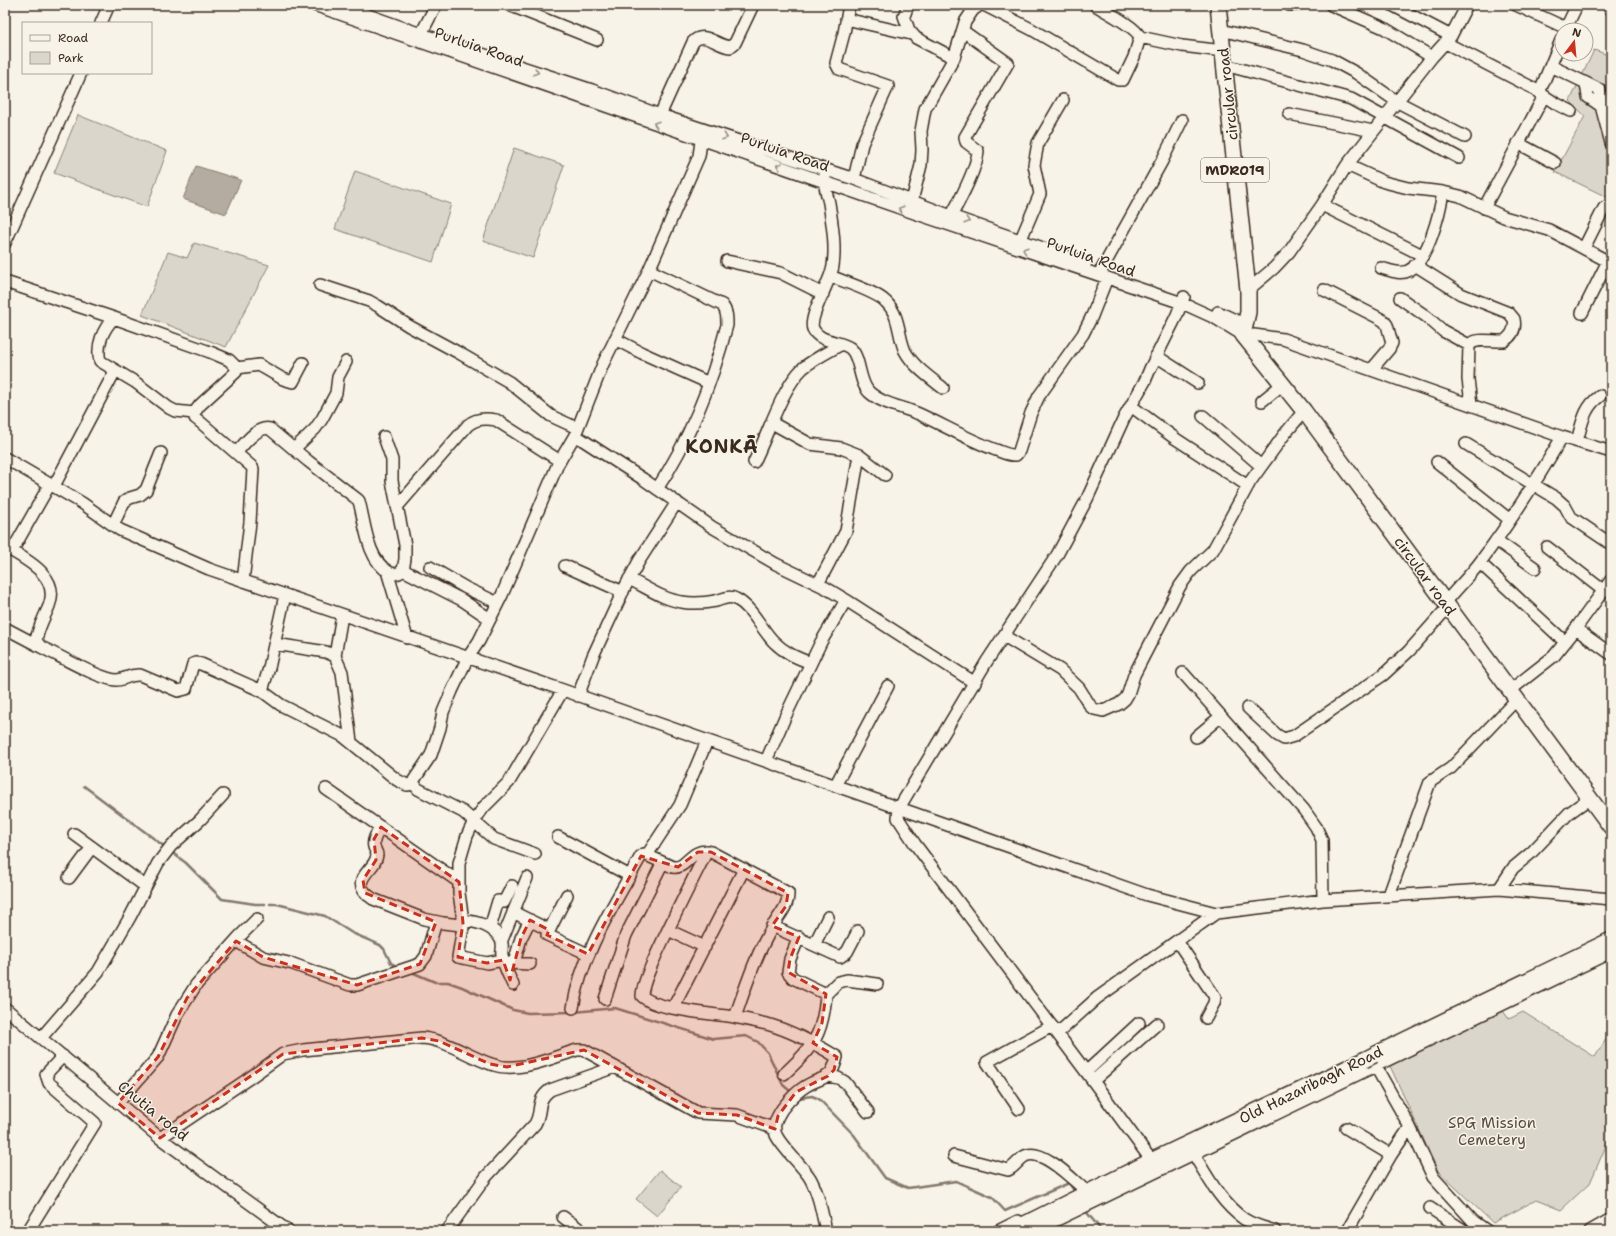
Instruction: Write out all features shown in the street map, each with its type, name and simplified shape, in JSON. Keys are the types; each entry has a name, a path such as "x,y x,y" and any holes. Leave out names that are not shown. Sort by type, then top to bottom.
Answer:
{"main road":[{"name":"circular road","path":"1218,5 1248,290 1248,332 1304,412 1517,692 1611,812"},
{"name":"circular road","path":"1248,332 1321,420 1448,602"},
{"name":"circular road","path":"1517,692 1611,827"},
{"name":"Old Hazaribagh Road","path":"1370,1059 1611,940"},
{"name":"Old Hazaribagh Road","path":"1023,1231 1079,1199 1151,1161 1611,946"},
{"name":"Old Hazaribagh Road","path":"1011,1231 1079,1199"}],"street":[{"path":"101,22 109,5"},
{"name":"Purluia Road","path":"314,5 592,90 660,115 702,134 824,182 949,220 1183,300 1248,332 1283,339 1562,437 1611,452"},
{"name":"Purluia Road","path":"340,5 419,38 702,134 854,179 912,201 949,220 1021,239 1104,273"},
{"path":"419,38 436,5"},
{"path":"509,5 597,40"},
{"path":"660,115 693,42 697,38 704,37 725,47 730,47 735,43 753,5"},
{"path":"849,5 836,63 839,69 888,86 862,144 854,179"},
{"path":"908,5 904,16 912,34 916,38 954,58"},
{"path":"912,201 921,165 921,131 925,109 954,58 965,22 973,10 980,5"},
{"path":"984,5 1030,29 1120,81 1123,80 1134,57 1140,37"},
{"path":"1095,5 1128,26 1139,34 1140,37 1182,46 1224,58 1351,100 1459,158"},
{"path":"1289,5 1296,5"},
{"path":"1331,5 1384,28 1432,56"},
{"path":"1392,5 1448,40 1571,111"},
{"path":"1248,290 1274,268 1289,252 1322,205 1347,164 1432,56 1448,40 1467,5"},
{"path":"1516,5 1530,8 1554,24"},
{"path":"1569,22 1577,5"},
{"path":"846,18 912,34"},
{"path":"1221,30 1303,50 1332,60 1356,73 1396,101 1465,137"},
{"path":"949,220 965,189 978,158 978,151 966,142 964,137 1008,63 962,32"},
{"path":"1484,208 1518,144 1541,95 1554,57"},
{"path":"1550,66 1586,83 1588,97 1601,106 1610,142"},
{"path":"5,243 81,74"},
{"path":"1021,239 1040,194 1034,165 1038,142 1063,100"},
{"path":"1289,114 1372,131"},
{"path":"827,170 824,182 834,243 834,256 830,276 813,320 814,330 820,337 851,349 855,355 864,385 868,391 876,397 918,414 980,444 1009,455 1016,455 1019,451 1031,413 1039,396 1083,334 1092,316 1104,273 1182,120"},
{"path":"414,784 417,775 431,755 452,691 468,658 490,619 515,567 560,461 576,432 603,364 649,270 699,156 702,134"},
{"path":"1518,144 1555,163"},
{"path":"1347,164 1384,182 1418,190 1443,192 1460,196 1504,217 1549,230 1609,262 1582,313"},
{"path":"1380,268 1407,272 1415,265 1430,241 1437,222 1443,192"},
{"path":"1322,205 1422,255"},
{"path":"1584,248 1604,208 1611,207"},
{"path":"727,261 781,273 823,294"},
{"path":"1415,265 1461,294 1513,316 1515,324 1509,338 1504,341 1497,342 1477,341 1472,342 1469,345"},
{"path":"649,270 717,301 725,308 727,325 709,383 683,446 656,489"},
{"path":"830,276 886,301 894,313 905,350 911,360 942,388"},
{"path":"5,282 114,318 220,357 234,363 237,368"},
{"path":"320,285 369,301 509,382 542,410 677,502 706,524 776,564 818,584 846,600 975,683"},
{"path":"1324,290 1379,318 1387,325 1392,343 1389,349 1372,369"},
{"path":"1400,298 1427,317 1443,331 1469,345"},
{"path":"1149,1158 1090,1076 911,838 898,818 899,808 1004,636 1057,555 1087,499 1183,300"},
{"path":"114,318 105,327 102,335 98,355 100,360 115,371 135,382 169,408 175,411 194,413"},
{"path":"615,339 642,354 709,383"},
{"path":"754,462 782,401 797,374 808,364 840,345"},
{"path":"1469,345 1468,379 1471,404"},
{"path":"1156,356 1198,383"},
{"path":"294,449 322,419 336,393 338,377 346,362"},
{"path":"237,368 259,366 283,380 293,382 303,363"},
{"path":"194,413 200,405 232,376 237,368"},
{"path":"41,646 36,641 52,597 50,584 38,569 8,549 52,485 115,371"},
{"path":"1262,401 1283,384"},
{"path":"1577,441 1590,403 1600,396"},
{"path":"1131,406 1176,439 1248,486"},
{"path":"1004,636 1060,670 1079,688 1091,707 1094,709 1103,711 1119,704 1128,694 1134,674 1180,586 1191,571 1213,550 1248,486 1284,435 1304,412"},
{"path":"194,413 199,421 253,469 250,522 243,580"},
{"path":"1203,416 1262,466"},
{"path":"397,507 468,425 479,420 487,418 496,420 560,461"},
{"path":"772,423 810,444 841,448 859,455 885,475"},
{"path":"236,453 255,434 266,428 270,430 329,479 357,498 373,556 376,561 387,571 395,574 403,570"},
{"path":"384,437 392,460 392,481 405,545 403,570"},
{"path":"1248,708 1277,736 1284,739 1294,736 1382,675 1405,655 1480,563 1534,485 1562,437"},
{"path":"1466,444 1561,503 1575,520 1611,544"},
{"path":"113,524 124,502 130,498 140,495 146,490 161,453"},
{"path":"818,584 846,531 859,455"},
{"path":"5,458 52,485 120,530 209,569 407,638 563,690 1147,895 1216,913 1323,900 1499,888 1611,899"},
{"path":"1437,462 1510,520"},
{"path":"578,696 593,656 629,579 677,502"},
{"path":"1496,540 1535,568"},
{"path":"1547,547 1604,591"},
{"path":"1480,563 1565,642"},
{"path":"565,566 623,592"},
{"path":"430,567 466,588 498,603"},
{"path":"403,570 462,600 490,619"},
{"path":"387,571 407,638"},
{"path":"629,579 663,596 681,602 716,601 728,597 735,598 754,615 774,643 786,653 811,663"},
{"path":"1389,895 1430,782 1451,768 1517,692 1554,656 1576,630 1611,580"},
{"path":"262,691 275,644 285,595"},
{"path":"766,762 821,642 846,600"},
{"path":"342,615 335,656 342,672 352,742"},
{"path":"5,628 103,678 121,680 133,674 140,675 172,689 184,691 186,689 191,668 196,663 262,691 281,705 352,742 397,780 407,785 414,784 423,792 463,812 486,832 501,842 535,854"},
{"path":"1576,630 1611,654"},
{"path":"275,644 326,652 335,656"},
{"path":"1183,674 1304,810 1316,827 1322,840 1323,900"},
{"path":"836,786 888,686"},
{"path":"530,964 507,962 487,963 458,957 463,927 459,863 474,820 484,807 509,782 563,690"},
{"path":"1196,737 1220,717"},
{"path":"647,855 680,805 707,741"},
{"path":"326,789 459,882"},
{"path":"41,1038 98,972 130,917 158,863 171,846 200,820 224,795"},
{"path":"1499,888 1513,868 1531,853 1569,813 1590,798"},
{"path":"381,827 374,839 374,846 377,855 376,860 365,873 363,880 362,887 365,893 374,899 424,919 436,922 476,923 495,931 502,940 513,985"},
{"path":"74,834 145,886"},
{"path":"558,837 630,876"},
{"path":"69,878 92,847"},
{"path":"707,851 650,970 642,996 645,999 673,1008 768,1025 813,1044 837,1057 834,1070 828,1076 807,1085 796,1092 778,1116 774,1125 776,1134 810,1178 818,1199 826,1231"},
{"path":"573,1008 576,990 588,954 641,856 647,855 673,867 678,866 698,852 707,851 788,893 786,906 772,926 755,963 735,1018"},
{"path":"605,999 626,935 658,871 664,863"},
{"path":"673,1008 744,869"},
{"path":"502,940 528,878"},
{"path":"490,928 498,901 504,902 512,886"},
{"path":"567,895 547,935 588,954"},
{"path":"513,912 549,930"},
{"path":"1019,1109 986,1062 1055,1030 1216,913"},
{"path":"814,945 828,917"},
{"path":"118,1103 158,1057 177,1015 187,998 205,975 258,919"},
{"path":"507,962 530,920"},
{"path":"236,941 263,957 293,964 350,985 357,985 403,971 424,961 436,922"},
{"path":"772,926 840,957 847,952 858,932"},
{"path":"668,930 705,947"},
{"path":"998,1231 1193,1153 1611,934"},
{"path":"799,937 790,959 788,972 793,978 826,994"},
{"path":"1177,941 1214,997 1214,1004 1206,1018"},
{"path":"1034,1231 1079,1199 1149,1158 1611,952"},
{"path":"784,1074 799,1061 813,1044 822,1023 826,994 838,982 847,980 877,984"},
{"name":"Chutia road","path":"5,1008 160,1138 288,1231"},
{"path":"1090,1076 1139,1024"},
{"path":"1090,1076 1158,1024"},
{"path":"160,1138 283,1054 422,1038 439,1041 499,1066 507,1067 521,1066 577,1050 590,1052 698,1113 737,1115 775,1129"},
{"path":"28,1231 95,1123 49,1083 46,1074 63,1056"},
{"path":"1370,1059 1410,1127 1433,1177 1473,1221 1487,1231"},
{"path":"447,1231 486,1177 535,1124 539,1115 540,1100 545,1094 550,1090 615,1067"},
{"path":"828,1076 838,1078 845,1082 868,1112"},
{"path":"1347,1231 1391,1155 1410,1127"},
{"path":"1346,1128 1391,1155"},
{"path":"1193,1153 1217,1191 1237,1213 1244,1219 1276,1231"},
{"path":"954,1156 1008,1170 1014,1167 1025,1156 1031,1155 1039,1157 1055,1164 1079,1199"},
{"path":"1430,1208 1466,1231 1473,1221"},
{"path":"563,1217 582,1231"},
{"path":"1590,1231 1611,1219"}],"highlighted area":[{"path":"381,827 459,882 463,923 458,957 487,963 503,960 510,980 521,938 530,920 549,930 547,935 588,954 641,856 678,867 698,852 711,852 788,893 786,906 772,926 799,937 790,959 788,972 826,994 822,1023 813,1043 837,1057 834,1070 828,1076 796,1092 778,1116 775,1129 737,1115 698,1113 584,1050 507,1067 490,1064 439,1041 422,1038 283,1054 160,1138 118,1103 158,1057 187,998 236,941 263,957 357,985 420,964 436,922 365,893 363,880 376,860 374,839"}],"green space":[{"path":"1594,50 1611,56 1611,199 1555,172 1585,116 1570,101 1588,62 1594,62"},
{"path":"78,115 167,151 147,207 54,173"},
{"path":"514,148 564,165 533,258 483,241"},
{"path":"355,171 451,204 433,262 335,229"},
{"path":"194,243 269,265 226,347 142,315 168,252 187,258"},
{"name":"SPG Mission Cemetery","path":"1503,1011 1509,1019 1523,1012 1595,1057 1608,1036 1611,1038 1611,1134 1590,1183 1561,1210 1536,1200 1493,1223 1438,1171 1390,1066"},
{"path":"660,1170 681,1187 657,1216 636,1199"}],"shaded area":[{"path":"196,166 241,180 226,214 183,199"}],"waterway":[{"path":"84,786 165,847"},
{"path":"170,851 186,863 222,899 265,904"},
{"path":"270,904 277,904 325,916 352,933 380,945 384,949 391,963 399,967"},
{"path":"409,971 435,982 448,982 513,1010 528,1013 574,1012 615,1008 714,1039 746,1036 758,1042 768,1053 783,1085 790,1091"},
{"path":"798,1098 812,1096 819,1099 854,1135 885,1178 908,1188 956,1181 992,1197 1005,1211 1069,1183 1075,1192"},
{"path":"1084,1209 1102,1231"}],"district":[{"name":"KONKĀ","path":"722,446"}]}
